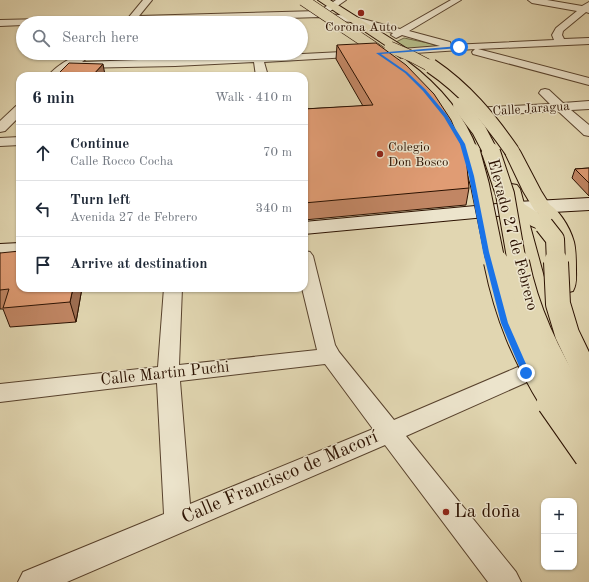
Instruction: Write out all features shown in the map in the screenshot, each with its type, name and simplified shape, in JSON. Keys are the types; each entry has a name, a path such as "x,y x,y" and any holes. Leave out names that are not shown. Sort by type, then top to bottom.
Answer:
{"main road":[{"path":"323,5 383,49 424,90 445,116 463,144 472,176 486,252 505,323 526,373 575,452 589,469"},
{"path":"323,5 383,49 451,84 474,112 496,147 508,176 536,288 553,331 584,384"},
{"name":"Elevado 27 de Febrero","path":"323,5 421,81 447,108 462,130 477,166 497,269 507,307 516,330 546,392 589,456"},
{"path":"383,49 414,56 457,84 467,93 497,128 512,151 555,239 558,304 566,334 584,384"},
{"name":"Elevado 27 de Febrero","path":"383,49 442,84 479,130 491,154 505,194 520,273 529,306 546,346 568,390 589,419"},
{"path":"308,228 517,208 543,216 589,204"},
{"path":"0,250 16,249"}],"street":[{"path":"134,16 148,0"},
{"path":"383,49 401,32 457,0"},
{"path":"532,0 587,8"},
{"path":"246,5 249,16"},
{"path":"269,16 323,5 401,32 589,82"},
{"path":"560,43 557,35 559,30 587,8"},
{"path":"41,16 45,12"},
{"path":"0,23 16,23"},
{"path":"308,53 589,41"},
{"path":"59,72 77,60"},
{"path":"68,65 175,63 210,60"},
{"path":"258,60 261,72"},
{"path":"175,63 176,72"},
{"path":"545,93 589,132"},
{"name":"Calle Jaragua","path":"474,112 589,105"},
{"path":"0,128 16,113"},
{"path":"0,142 16,141"},
{"path":"308,272 330,356 506,582"},
{"path":"173,292 168,374 178,520"},
{"name":"Calle Martin Puchi","path":"0,393 330,356"},
{"name":"Calle Francisco de Macorí","path":"33,582 178,520 389,433 526,373"}],"green space":[{"path":"404,38 442,46 407,49 394,43"}],"building":[{"name":"Colegio Don Bosco","path":"376,43 406,65 434,94 451,120 466,156 469,188 308,203 308,109 373,105 337,45"},
{"path":"69,63 103,64 96,72 60,72"},
{"path":"589,168 589,183 575,169"},
{"path":"16,251 16,292 72,292 70,302 3,308 9,289 0,290 0,253"}],"place":[{"name":"Corona Auto","path":"361,13"},
{"name":"Colegio Don Bosco","path":"380,154"},
{"name":"La doña","path":"446,512"}],"route":[{"path":"459,47 377,53 406,73 424,90 445,116 463,144 472,176 486,252 505,323 526,373"}]}
